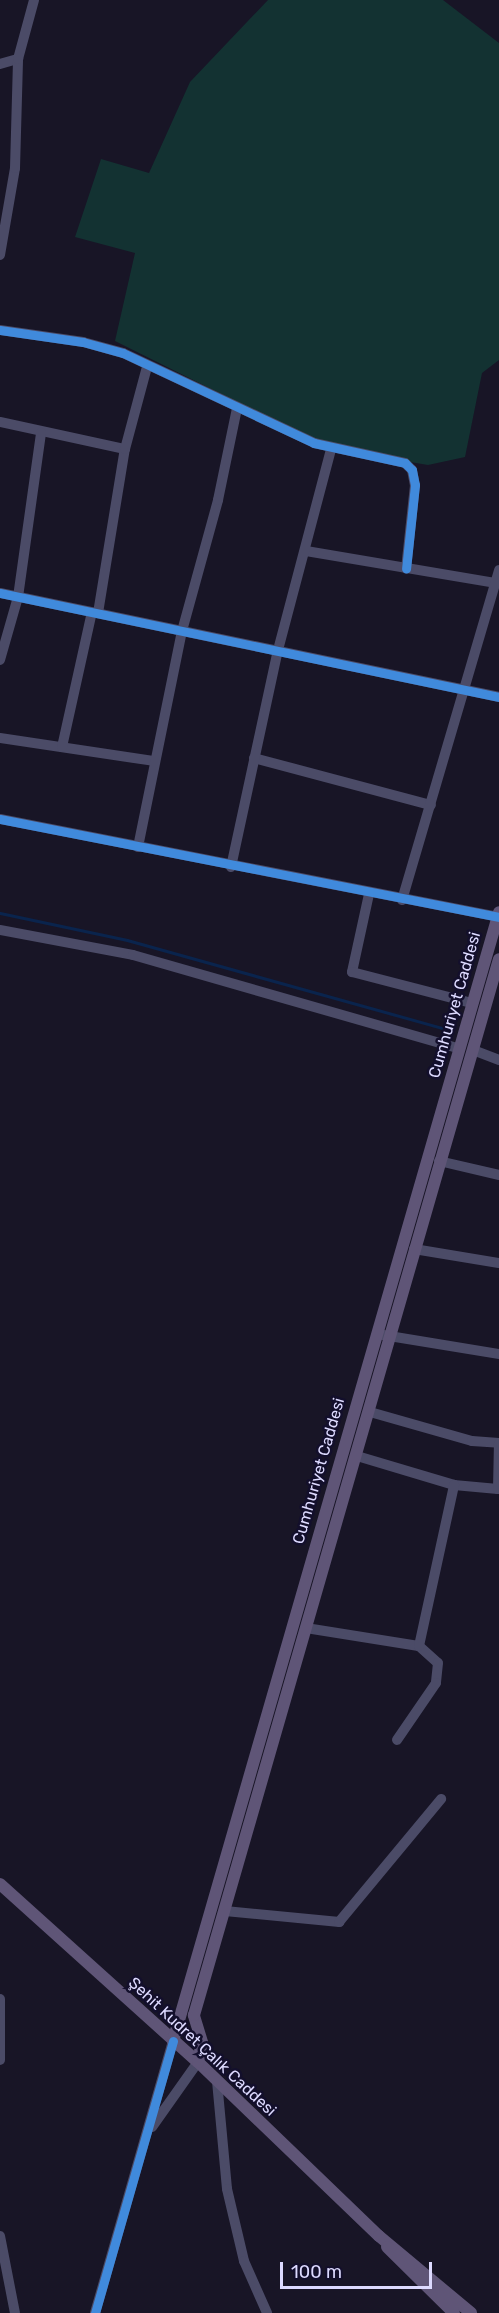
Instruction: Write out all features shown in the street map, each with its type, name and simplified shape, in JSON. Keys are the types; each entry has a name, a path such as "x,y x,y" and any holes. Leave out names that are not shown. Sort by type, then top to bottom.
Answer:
{"main road":[{"name":"Cumhuriyet Caddesi","path":"173,2041 499,915"},
{"name":"Cumhuriyet Caddesi","path":"198,2062 202,2042 194,2015 499,959"},
{"name":"Şehit Kudret Çalık Caddesi","path":"0,1884 198,2062 379,2236 471,2313"},
{"name":"Şehit Kudret Çalık Caddesi","path":"379,2236 396,2259 454,2313"}],"street":[{"path":"0,255 15,168 18,59 34,0"},
{"path":"0,64 18,59"},
{"path":"0,330 103,346 331,450 405,463 411,470 415,485 406,569"},
{"path":"62,747 118,508 125,449 147,367"},
{"path":"138,847 153,761 182,631 208,537 237,408"},
{"path":"0,422 41,433 125,449"},
{"path":"0,660 18,597 41,433"},
{"path":"231,867 278,650 331,450"},
{"path":"306,551 496,583"},
{"path":"402,900 466,689 499,570"},
{"path":"0,593 499,697"},
{"path":"0,738 153,761"},
{"path":"254,758 431,805"},
{"path":"0,819 369,894 499,915"},
{"path":"369,894 352,972 472,1003"},
{"path":"0,930 134,955 460,1049"},
{"path":"473,1050 499,1060"},
{"path":"439,1161 499,1175"},
{"path":"414,1249 499,1263"},
{"path":"377,1334 499,1354"},
{"path":"357,1456 454,1485 498,1489 499,1443 472,1441 370,1412"},
{"path":"419,1646 454,1485"},
{"path":"306,1628 419,1646 438,1663 436,1683 397,1740"},
{"path":"225,1911 339,1922 441,1799"},
{"path":"0,1999 0,2060"},
{"path":"95,2313 173,2041"},
{"path":"147,2135 198,2062"},
{"path":"217,2081 227,2190 244,2261 267,2313"},
{"path":"0,2236 15,2313"}],"green space":[{"path":"268,0 443,0 499,43 499,360 482,373 465,457 428,465 332,449 115,341 135,253 75,237 101,159 149,173 190,82"}],"waterway":[{"path":"0,913 127,940 450,1030"}],"cycle path":[{"path":"0,330 83,342 123,353 314,443 405,463 412,470 415,485 406,569"},
{"path":"0,593 499,697"},
{"path":"0,819 499,917"},
{"path":"95,2313 173,2041"}]}
